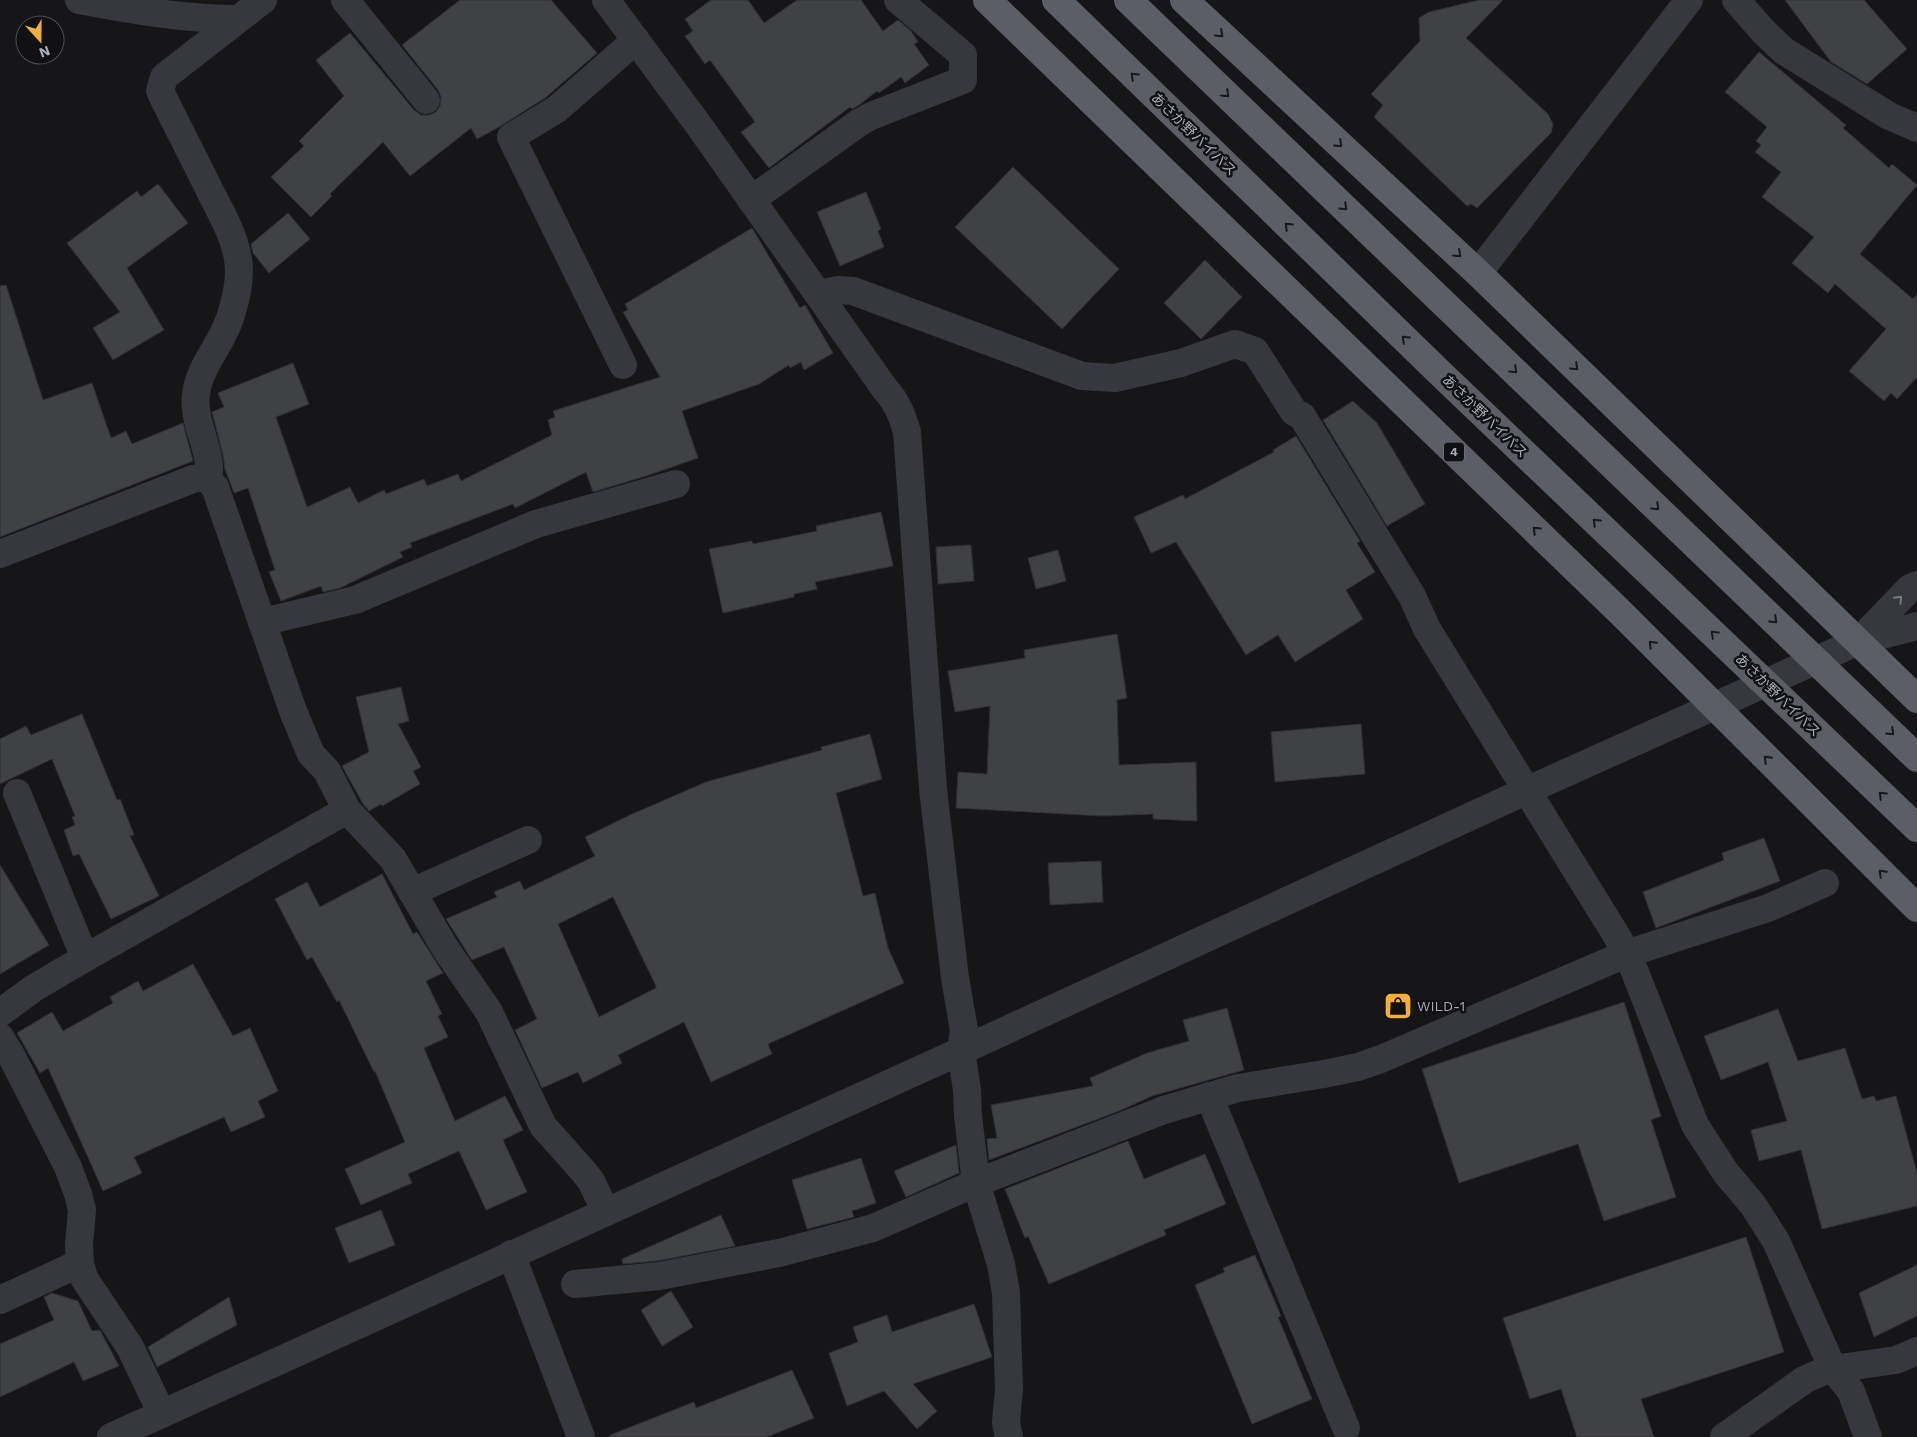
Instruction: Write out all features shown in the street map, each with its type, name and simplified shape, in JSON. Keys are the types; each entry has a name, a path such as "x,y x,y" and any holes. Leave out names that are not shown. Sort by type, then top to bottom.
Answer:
{"highway":[{"name":"4","path":"987,0 1620,612 1917,908"},
{"name":"あさか野バイパス","path":"1056,0 1440,373 1917,828"},
{"path":"1128,0 1917,758"},
{"path":"1184,0 1478,273 1917,699"}],"street":[{"path":"79,0 117,8 186,17 238,19"},
{"path":"208,479 209,466 196,419 196,394 202,371 231,315 235,297 238,261 229,230 160,91 164,77 263,0"},
{"path":"345,0 426,100"},
{"path":"606,0 752,200 884,388 895,400 902,414 907,432 933,788 955,978 964,1030 961,1051 967,1090 968,1116 976,1183 1000,1264 1006,1293 1009,1389 1006,1422 1009,1437"},
{"path":"752,200 860,122 963,80 963,55 898,0"},
{"path":"1478,273 1690,0"},
{"path":"1736,0 1784,51 1889,116 1917,128"},
{"path":"623,365 511,137 557,109 636,40"},
{"path":"818,294 838,290 852,291 1082,376 1115,378 1181,363 1235,344 1255,351 1294,412 1302,416 1412,596 1427,629 1528,790 1626,954 1633,967 1695,1125 1726,1172 1754,1206 1776,1241 1833,1368 1851,1391 1868,1437"},
{"path":"0,554 193,478 201,477 208,479 215,486 306,743 315,759 327,771 347,810 393,859 445,948 489,1012 543,1126 591,1181 606,1212"},
{"path":"262,622 355,600 536,524 676,484"},
{"path":"1858,642 1910,588 1917,584"},
{"path":"111,1437 961,1051 1528,790 1858,642 1917,626"},
{"path":"16,793 85,958"},
{"path":"0,1012 34,988 85,958 195,894 347,810"},
{"path":"412,892 528,840"},
{"path":"575,1284 659,1276 779,1252 873,1228 976,1183 1164,1110 1238,1088 1358,1067 1381,1059 1626,954 1768,908 1825,883"},
{"path":"0,1037 63,1158 78,1194 82,1210 79,1245 80,1263 84,1278 130,1347 162,1414"},
{"path":"1209,1096 1346,1428"},
{"path":"511,1254 581,1437"},
{"path":"0,1300 80,1263"},
{"path":"1724,1437 1804,1380 1833,1368 1896,1360 1917,1351"}],"building":[{"path":"460,0 551,0 597,53 545,98 477,139 471,128 410,176 383,142 330,194 332,196 311,217 271,177 304,146 299,141 344,96 316,60 350,33 414,110 421,115 429,115 436,112 440,106 441,97 438,90 402,45"},
{"path":"711,0 748,0 764,23 797,0 861,0 883,31 898,20 911,31 918,42 914,44 929,65 905,83 901,77 879,93 877,91 859,105 852,109 850,107 769,168 741,132 755,122 710,60 705,64 685,36 693,31 685,19"},
{"path":"1479,0 1503,0 1466,38 1548,114 1553,124 1551,133 1477,208 1471,204 1467,206 1374,117 1383,105 1371,94 1420,41 1419,18 1429,12"},
{"path":"1785,0 1864,0 1907,49 1867,84 1831,62"},
{"path":"1759,52 1846,125 1843,128 1889,168 1892,164 1917,185 1860,254 1913,299 1917,294 1917,377 1897,399 1891,393 1884,401 1849,371 1886,329 1835,284 1828,293 1792,263 1814,237 1762,197 1781,172 1755,152 1761,145 1756,141 1767,127 1725,92"},
{"path":"1013,167 1119,269 1062,329 955,227"},
{"path":"158,184 188,223 127,268 164,330 113,360 93,328 120,312 67,243 137,191 141,197"},
{"path":"866,192 881,229 878,231 884,247 840,266 817,212"},
{"path":"288,213 310,239 269,273 253,253 251,244"},
{"path":"752,228 800,308 805,305 833,353 804,370 801,362 790,368 789,365 759,384 682,411 698,458 593,492 586,472 515,508 513,504 410,543 412,547 400,552 403,557 340,588 323,592 321,586 281,601 269,572 275,570 248,488 234,493 225,469 212,412 224,407 218,393 293,363 309,404 276,417 307,507 350,487 358,503 384,490 386,494 424,479 427,486 458,474 461,481 552,435 548,420 555,417 553,411 660,377 623,312 628,310 625,304"},
{"path":"1205,260 1242,297 1201,339 1164,303"},
{"path":"6,285 43,400 92,383 111,438 126,431 132,444 183,423 193,461 0,537 0,286"},
{"path":"1353,401 1377,423 1425,504 1387,526 1323,420"},
{"path":"1296,436 1360,541 1357,543 1375,572 1346,590 1363,619 1295,662 1278,635 1246,655 1176,542 1151,553 1134,517 1183,495 1185,499 1274,452 1273,450"},
{"path":"881,512 893,566 815,582 817,589 794,594 794,597 723,613 709,549 752,541 753,544 817,531 816,526"},
{"path":"971,545 974,581 938,584 936,547"},
{"path":"1058,550 1066,581 1036,589 1028,558"},
{"path":"1117,634 1127,698 1117,700 1119,765 1196,762 1197,821 1153,819 1153,814 1102,816 956,808 958,772 987,774 990,706 955,712 948,671 1025,658 1024,650"},
{"path":"401,687 409,721 398,724 421,767 413,771 420,784 382,806 381,804 369,811 363,804 342,766 369,752 356,697"},
{"path":"82,714 117,800 120,799 134,835 130,836 159,896 111,919 79,854 73,856 64,830 75,825 72,817 75,816 52,759 0,784 0,739 26,726 31,735"},
{"path":"1361,724 1365,774 1275,782 1271,732"},
{"path":"870,734 882,779 836,793 863,896 875,893 888,948 904,983 768,1044 772,1054 711,1082 684,1022 618,1055 622,1063 583,1083 578,1072 542,1088 515,1030 537,1019 504,947 472,960 446,919 497,897 494,892 520,881 524,890 595,856 585,837 630,815 706,782 822,750 821,747","holes":["613,897 656,988 599,1017 558,924"]},
{"path":"1764,838 1780,881 1656,928 1643,892 1724,860 1722,853"},
{"path":"1101,861 1103,902 1050,905 1048,863"},
{"path":"0,865 49,945 0,974"},
{"path":"382,874 413,934 417,932 443,973 426,981 442,1014 438,1016 448,1037 424,1048 455,1121 505,1096 523,1130 503,1140 527,1192 486,1210 459,1151 408,1174 412,1183 361,1205 345,1169 405,1142 375,1071 339,1000 337,1002 312,957 307,960 275,899 307,882 320,907"},
{"path":"193,964 233,1036 250,1028 278,1091 258,1101 265,1117 231,1132 224,1117 134,1157 142,1173 103,1191 48,1068 40,1073 17,1033 52,1012 63,1031 113,1003 110,997 138,981 143,991"},
{"path":"1624,1002 1661,1116 1651,1120 1676,1197 1604,1221 1578,1144 1459,1183 1422,1069"},
{"path":"1227,1008 1244,1070 1152,1096 1119,1111 989,1160 987,1139 997,1138 991,1105 1093,1086 1090,1078 1147,1053 1189,1041 1183,1020"},
{"path":"1778,1009 1798,1061 1845,1048 1862,1099 1874,1096 1876,1101 1896,1096 1917,1173 1917,1206 1822,1229 1801,1150 1759,1161 1751,1130 1787,1121 1768,1062 1721,1080 1704,1036"},
{"path":"1128,1141 1144,1179 1205,1154 1226,1204 1164,1230 1166,1235 1049,1284 1028,1236 1025,1238 1005,1189"},
{"path":"956,1145 959,1173 906,1197 894,1171"},
{"path":"861,1158 876,1203 852,1211 854,1217 807,1229 792,1180"},
{"path":"381,1210 395,1245 349,1263 335,1228"},
{"path":"721,1215 735,1246 657,1261 623,1264 622,1259"},
{"path":"1746,1237 1784,1352 1641,1399 1654,1437 1577,1437 1561,1389 1530,1399 1503,1318"},
{"path":"1255,1255 1281,1316 1278,1317 1312,1399 1252,1424 1195,1285 1225,1272 1223,1268"},
{"path":"1917,1265 1917,1316 1874,1337 1859,1293"},
{"path":"671,1291 693,1327 662,1346 641,1310"},
{"path":"52,1293 78,1301 92,1331 100,1330 119,1366 83,1381 74,1362 0,1397 0,1344 54,1320 44,1297"},
{"path":"229,1297 237,1325 157,1367 148,1347"},
{"path":"974,1304 992,1357 913,1384 937,1411 917,1429 884,1391 847,1406 829,1353 858,1342 853,1327 887,1315 892,1332"},
{"path":"792,1370 814,1418 767,1437 610,1437 610,1435 694,1402 696,1408"}],"place":[{"name":"WILD-1","path":"1398,1006"}]}
